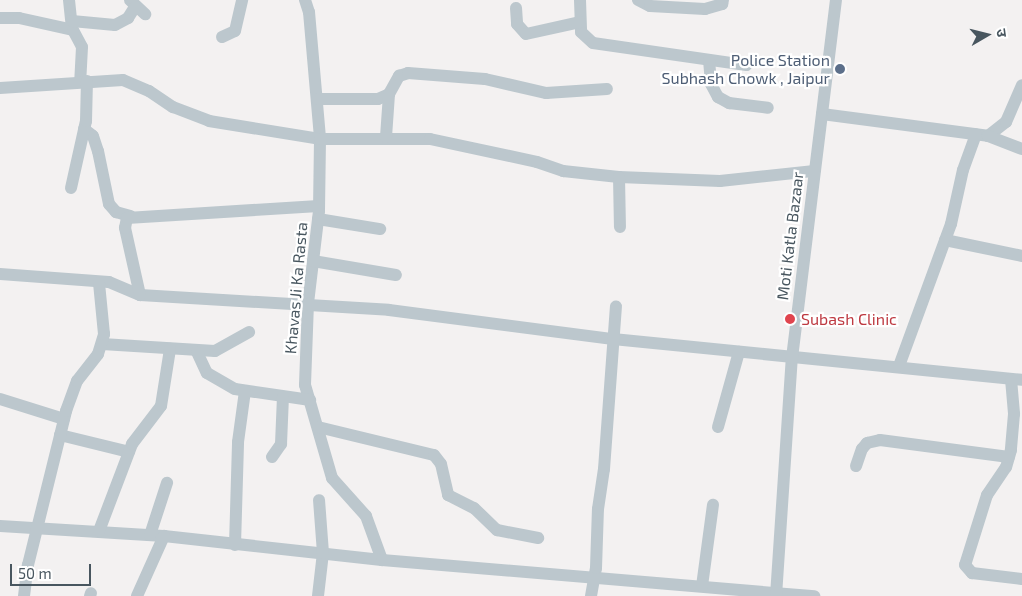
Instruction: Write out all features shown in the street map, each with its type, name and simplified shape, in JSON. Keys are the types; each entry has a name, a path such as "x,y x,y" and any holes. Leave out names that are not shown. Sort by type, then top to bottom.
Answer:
{"street":[{"path":"69,0 72,25 82,47 84,81 84,128 71,188"},
{"path":"222,37 236,31 242,0"},
{"name":"Khavas Ji Ka Rasta","path":"305,0 309,12 320,139 319,206 308,303 304,385 332,478 366,516 382,560"},
{"path":"580,0 581,32 593,43 746,65"},
{"path":"638,0 650,6 705,9 722,4 723,0"},
{"name":"Moti Katla Bazaar","path":"777,594 792,358 836,0"},
{"path":"0,18 19,18 72,25 114,25 128,18 137,7"},
{"path":"516,8 517,24 526,34 580,22"},
{"path":"709,60 711,84 718,97 729,103 768,108"},
{"path":"386,137 389,94 399,76 408,73 485,79 546,93 606,88"},
{"path":"0,88 84,81 123,80 209,121 320,139 386,137 430,139 537,162 563,171 619,177 720,181 814,171"},
{"path":"899,366 982,135 1006,122 1022,85"},
{"path":"316,99 369,100 389,94"},
{"path":"822,114 982,135 1022,149"},
{"path":"84,128 94,136 109,204 116,212 130,216 319,206"},
{"path":"619,177 620,227"},
{"path":"130,216 125,228 140,295"},
{"path":"318,219 380,229"},
{"path":"945,240 1022,256"},
{"path":"313,261 396,275"},
{"path":"0,274 99,283 109,282 140,295 308,303 399,311 613,339 792,358 899,366 1016,380 1017,431 1006,467 986,495 965,566 972,573 1022,579"},
{"path":"24,596 28,565 64,419 77,381 98,354 102,344 104,318 99,283"},
{"path":"591,596 595,577 616,306"},
{"path":"102,344 197,352 215,350 249,332"},
{"path":"99,532 129,452 161,406 170,349"},
{"path":"197,352 207,373 216,380 245,391 310,400"},
{"path":"718,427 739,352"},
{"path":"235,545 238,442 245,391"},
{"path":"272,457 281,444 283,397"},
{"path":"0,399 64,419"},
{"path":"318,427 434,455 441,464 448,495 474,508 497,530 538,538"},
{"path":"60,435 129,452"},
{"path":"856,466 862,449 867,443 880,440 1009,457"},
{"path":"150,535 167,483"},
{"path":"318,596 323,553 319,500"},
{"path":"702,586 713,505"},
{"path":"0,526 164,536 382,560 815,596"},
{"path":"137,596 164,536"}],"place":[{"name":"Police Station Subhash Chowk , Jaipur","path":"840,69"},
{"name":"Subash Clinic","path":"790,319"}]}
